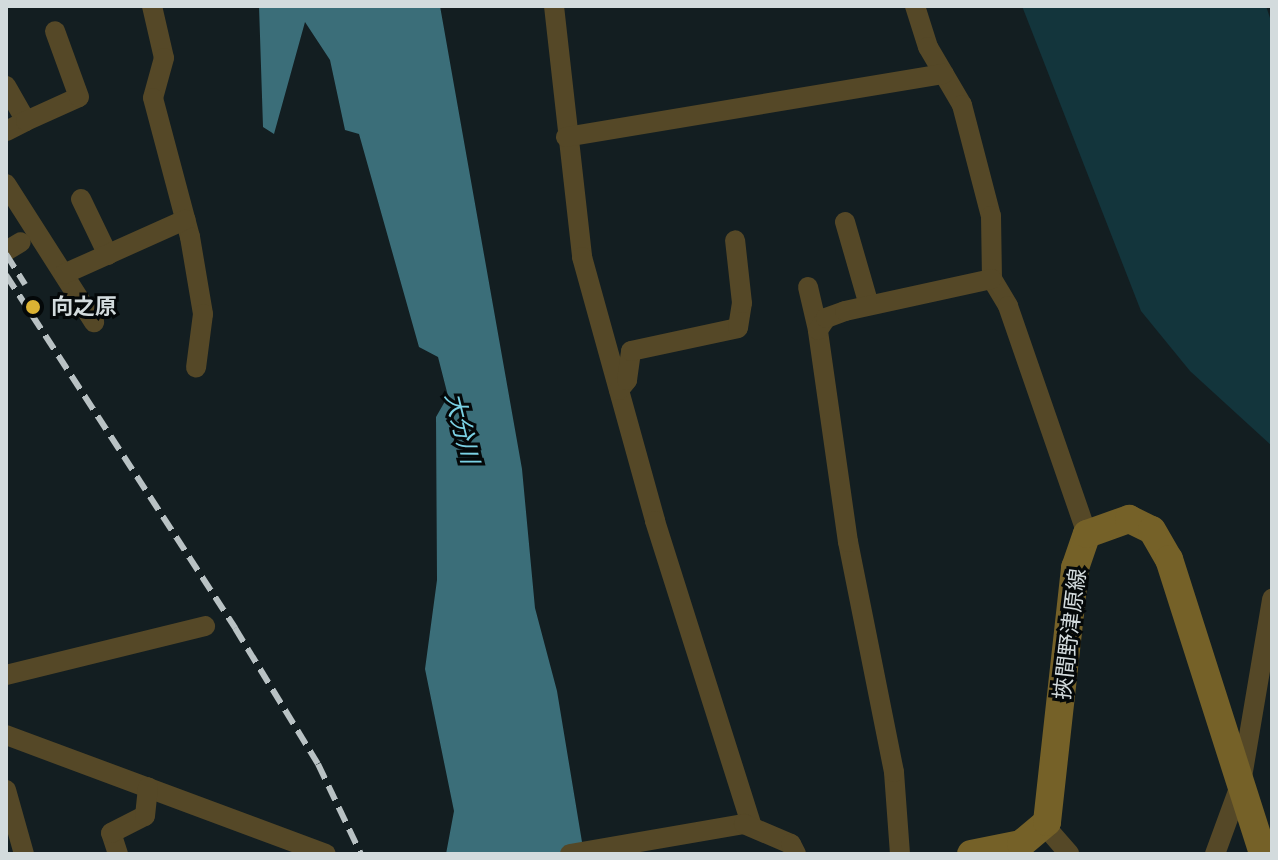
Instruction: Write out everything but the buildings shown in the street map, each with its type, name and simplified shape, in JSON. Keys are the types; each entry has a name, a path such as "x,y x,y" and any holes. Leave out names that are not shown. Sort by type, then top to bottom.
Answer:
{"main road":[{"path":"1087,534 1129,519 1152,530 1163,543 1263,854"},
{"name":"挾間野津原線","path":"1045,826 1054,797 1075,568 1087,534"},
{"path":"971,854 1021,844 1045,826"}],"street":[{"path":"152,6 164,58 153,98 185,220 203,314 196,368"},
{"path":"554,6 566,137 582,257 619,390 752,827"},
{"path":"915,6 928,47 962,105 991,216 992,279 1008,306 1087,534"},
{"path":"6,131 79,97 55,31"},
{"path":"566,137 944,74"},
{"path":"6,86 26,121"},
{"path":"6,184 94,322"},
{"path":"81,199 108,255"},
{"path":"64,274 185,220"},
{"path":"845,222 869,305"},
{"path":"619,390 627,380 631,351 738,328 742,303 735,240"},
{"path":"818,330 826,318 869,305 992,279"},
{"path":"808,287 818,330 848,542 894,772 900,854"},
{"path":"1215,854 1241,783 1272,599"},
{"path":"6,675 205,626"},
{"path":"6,735 326,854"},
{"path":"118,854 111,833 145,816 148,787"},
{"path":"6,790 24,854"},
{"path":"570,854 723,826 752,827 791,844 796,854"},
{"path":"1045,826 1069,854"}],"shaded area":[{"path":"1022,6 1266,6 1272,24 1272,446 1190,371 1141,311"}],"water":[{"name":"大分川","path":"259,6 440,6 522,469 535,608 557,691 584,854 446,854 454,811 425,669 437,580 436,417 448,396 438,357 419,347 359,134 345,130 330,60 305,22 274,134 263,127"}],"railway":[{"path":"6,254 25,284"},
{"path":"6,275 235,628 318,764 361,854"}],"place":[{"name":"向之原","path":"33,307"}]}
